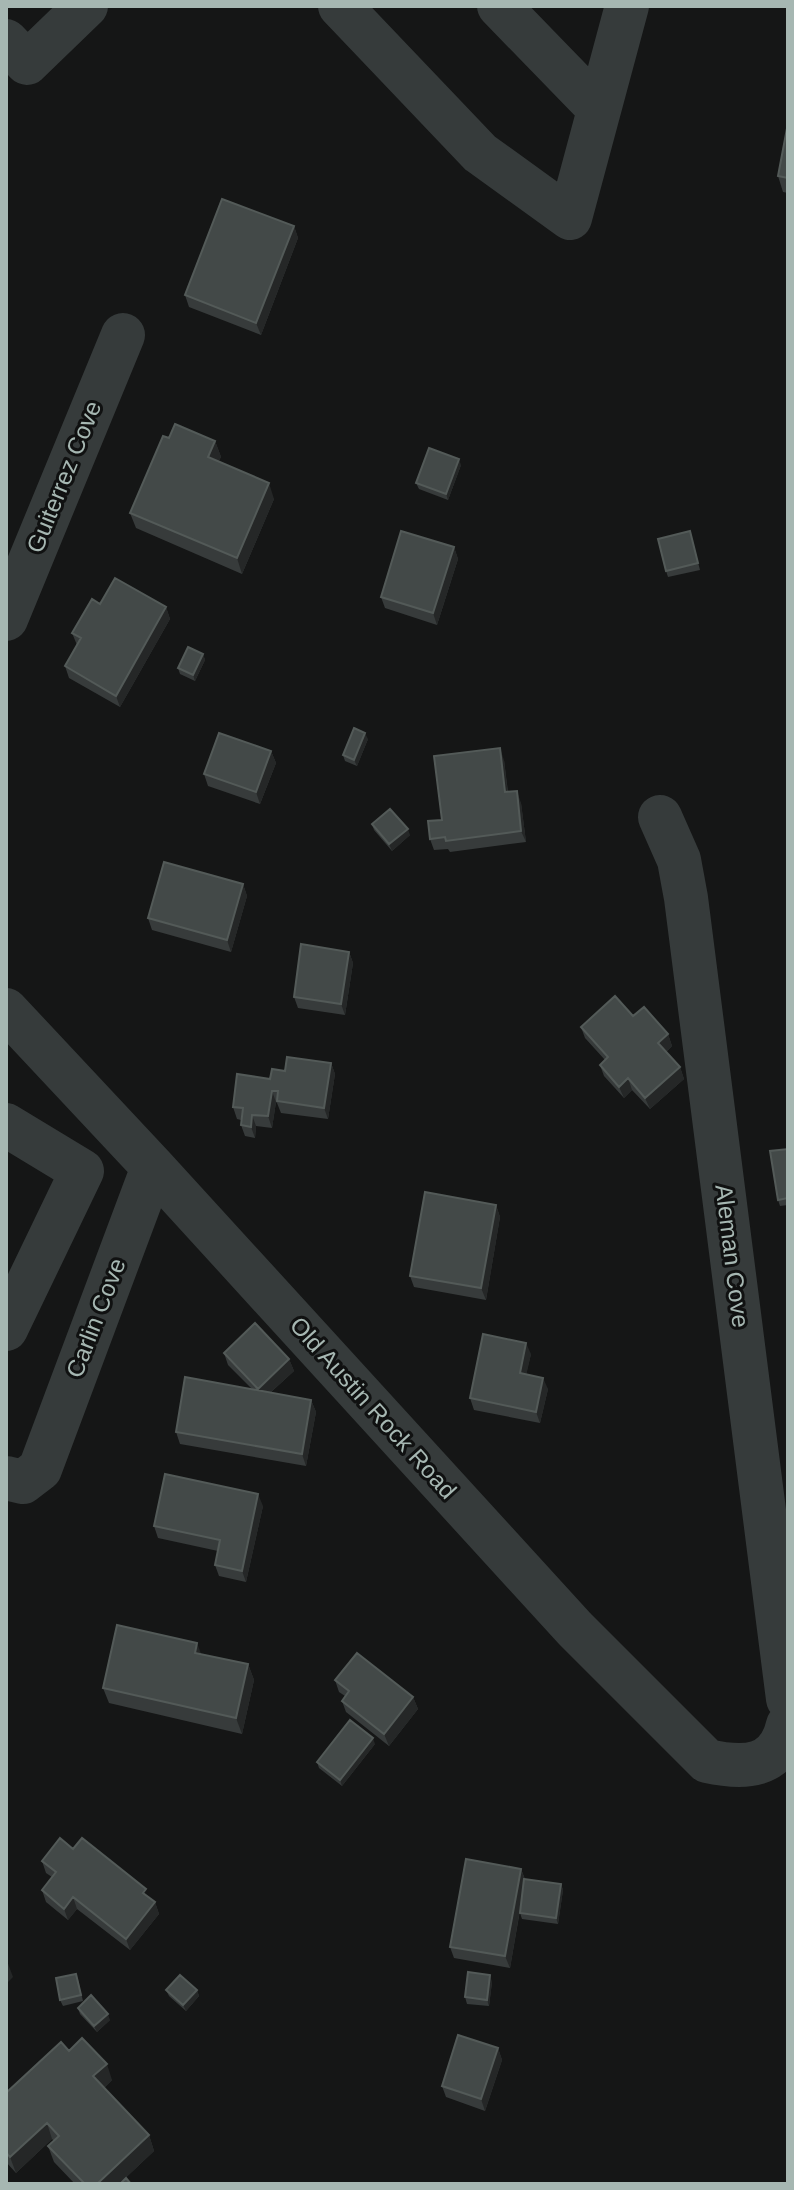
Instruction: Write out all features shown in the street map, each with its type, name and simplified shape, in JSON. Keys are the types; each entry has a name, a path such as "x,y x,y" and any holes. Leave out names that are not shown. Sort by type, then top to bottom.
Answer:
{"street":[{"path":"6,41 27,63 86,6"},
{"path":"340,6 480,153 570,218 627,6"},
{"path":"499,6 599,109"},
{"name":"Guiterrez Cove","path":"6,619 123,335"},
{"name":"Aleman Cove","path":"660,817 679,860 686,898 788,1699"},
{"name":"Old Austin Rock Road","path":"6,1010 575,1629 707,1761 735,1767 762,1762 784,1741 788,1725"},
{"path":"6,1125 82,1171 142,1155"},
{"name":"Carlin Cove","path":"23,1474 142,1155"},
{"path":"6,1329 82,1171"}],"building":[{"path":"788,123 788,178 778,176"},
{"path":"222,199 294,226 256,323 185,295"},
{"path":"175,424 215,441 208,457 269,483 237,558 130,513 163,436 169,438"},
{"path":"429,448 459,459 446,494 416,483"},
{"path":"401,531 454,547 433,613 381,597"},
{"path":"690,531 698,563 666,571 658,539"},
{"path":"115,578 166,607 116,696 65,666 81,638 72,633 92,599 100,604"},
{"path":"188,647 203,654 193,675 178,668"},
{"path":"354,728 365,733 354,760 343,755"},
{"path":"219,733 271,751 256,792 204,774"},
{"path":"500,748 505,792 517,791 521,831 446,841 445,837 430,839 428,821 442,820 434,756"},
{"path":"390,809 408,829 389,844 372,824"},
{"path":"164,862 243,884 227,940 148,918"},
{"path":"301,944 349,952 341,1004 294,997"},
{"path":"615,996 633,1016 644,1007 668,1034 658,1043 680,1067 645,1098 628,1078 619,1087 600,1065 608,1057 581,1027"},
{"path":"287,1057 331,1063 324,1108 277,1101 278,1091 272,1091 268,1116 252,1115 251,1127 241,1125 243,1108 233,1107 237,1074 270,1079 272,1069 285,1071"},
{"path":"788,1149 788,1198 778,1200 770,1151"},
{"path":"425,1192 496,1205 481,1288 410,1276"},
{"path":"255,1323 289,1359 258,1389 224,1353"},
{"path":"483,1334 526,1343 520,1373 543,1378 536,1412 470,1398"},
{"path":"185,1377 311,1400 302,1454 176,1432"},
{"path":"165,1474 258,1494 242,1571 215,1565 220,1540 154,1526"},
{"path":"117,1625 197,1643 195,1653 248,1664 236,1718 103,1688"},
{"path":"357,1653 413,1697 384,1734 342,1701 349,1691 335,1680"},
{"path":"350,1720 373,1738 340,1780 317,1762"},
{"path":"60,1838 73,1849 82,1838 146,1889 143,1893 155,1902 126,1939 73,1897 64,1909 42,1890 56,1872 42,1861"},
{"path":"466,1859 521,1869 505,1956 450,1947"},
{"path":"524,1879 561,1884 556,1918 520,1913"},
{"path":"468,1972 490,1975 487,2000 465,1997"},
{"path":"76,1974 81,1995 60,2000 56,1978"},
{"path":"180,1975 197,1990 183,2005 166,1990"},
{"path":"91,1995 108,2014 94,2026 78,2008"},
{"path":"458,2035 498,2048 481,2099 442,2086"},
{"path":"82,2038 107,2064 93,2076 149,2135 97,2184 85,2184 48,2146 59,2136 47,2123 10,2157 6,2152 6,2093 61,2042 69,2051"}]}
